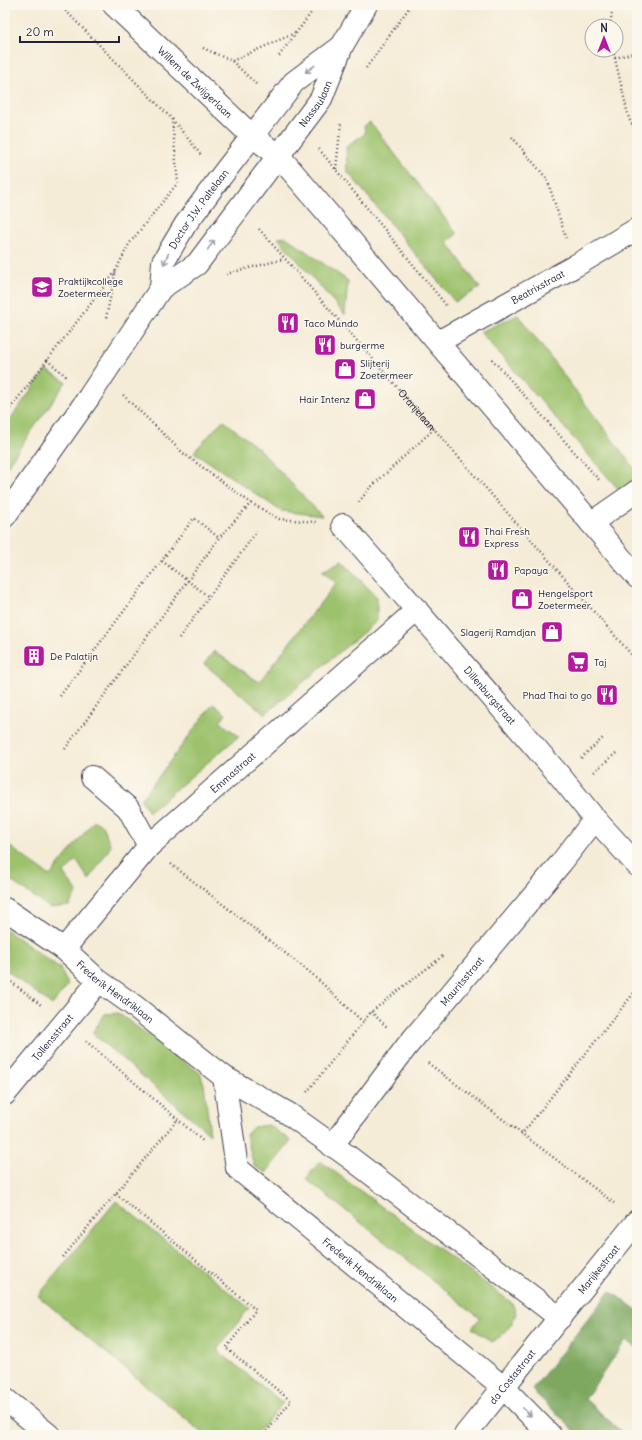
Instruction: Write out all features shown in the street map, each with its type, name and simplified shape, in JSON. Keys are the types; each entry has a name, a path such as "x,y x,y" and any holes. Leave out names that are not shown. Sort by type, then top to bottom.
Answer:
{"street":[{"name":"Willem de Zwijgerlaan","path":"114,5 252,136 279,156"},
{"name":"Nassaulaan","path":"279,156 321,99 342,46 366,5"},
{"name":"Nassaulaan","path":"252,136 294,82 342,46"},
{"name":"Doctor J.W. Paltelaan","path":"161,288 163,262 185,225 218,179 252,136"},
{"name":"Doctor J.W. Paltelaan","path":"5,516 103,375 161,288 198,264 279,156"},
{"path":"279,156 637,577"},
{"name":"Beatrixstraat","path":"438,342 575,266 637,229"},
{"path":"591,523 637,491"},
{"name":"Dillenburgstraat","path":"343,525 595,819 637,865"},
{"name":"Emmastraat","path":"64,949 149,846 417,610"},
{"path":"92,777 128,808 149,846"},
{"name":"Mauritsstraat","path":"332,1146 407,1046 562,863 595,819"},
{"name":"Frederik Hendriklaan","path":"5,909 64,949 99,981 133,1004 224,1077 289,1114 560,1318"},
{"name":"Tollensstraat","path":"5,1094 63,1022 99,981"},
{"path":"224,1077 237,1168"},
{"name":"Frederik Hendriklaan","path":"237,1168 504,1388 550,1435"},
{"name":"Marijkestraat","path":"560,1318 637,1221"},
{"name":"da Costastraat","path":"465,1435 560,1318"},
{"path":"5,1399 49,1435"}],"path":[{"path":"60,5 172,119 218,179"},
{"path":"611,18 613,5"},
{"path":"232,61 295,33"},
{"path":"198,46 232,61 257,85"},
{"path":"624,56 637,52"},
{"path":"615,58 629,119 637,132"},
{"path":"172,119 178,183"},
{"path":"512,137 547,180 575,266"},
{"path":"196,160 201,155"},
{"path":"5,415 116,270 129,244 182,178"},
{"name":"Oranjelaan","path":"240,206 284,259 435,428 637,661"},
{"path":"105,322 116,270"},
{"path":"103,375 183,453 251,503 279,519 343,525 369,489 435,428"},
{"path":"65,750 218,538 251,503"},
{"path":"60,696 194,518 218,538"},
{"path":"179,638 257,531"},
{"path":"162,562 209,597"},
{"path":"149,846 312,974 364,1022"},
{"path":"289,1114 371,1012 445,954"},
{"path":"5,978 63,1022 177,1120 237,1168"},
{"path":"522,1135 637,989"},
{"path":"371,1012 407,1046 522,1135 618,1206"},
{"path":"63,1257 177,1120"},
{"path":"116,1194 256,1310 226,1348 291,1401 264,1435"}],"green space":[{"path":"370,122 457,234 447,242 480,288 455,302 347,171 346,146 365,134 364,126"},
{"path":"286,237 348,281 345,315 278,238"},
{"path":"518,315 637,472 637,479 620,491 480,332"},
{"path":"46,370 66,382 5,469 5,426"},
{"path":"223,420 259,449 322,516 281,511 194,452"},
{"path":"342,561 377,597 377,621 265,714 204,664 214,651 259,682 336,583 322,570"},
{"path":"213,704 226,714 220,722 239,736 149,812 141,800"},
{"path":"94,821 102,825 111,846 89,880 76,860 64,873 77,892 69,906 50,908 5,877 5,843 50,876"},
{"path":"5,929 60,968 68,985 52,1005 5,969"},
{"path":"118,1013 200,1073 204,1084 210,1134 92,1033 105,1014"},
{"path":"269,1125 291,1141 266,1173 254,1166 246,1135 253,1127"},
{"path":"320,1161 512,1303 516,1313 510,1326 504,1333 492,1342 472,1328 480,1318 306,1179"},
{"path":"116,1201 249,1308 217,1350 283,1403 255,1435 205,1435 38,1296"},
{"path":"610,1291 637,1310 637,1348 626,1340 585,1399 625,1435 579,1435 532,1390"}],"place":[{"name":"Praktijkcollege Zoetermeer","path":"42,287"},
{"name":"Taco Mundo","path":"288,323"},
{"name":"burgerme","path":"325,345"},
{"name":"Slijterij Zoetermeer","path":"345,369"},
{"name":"Hair Intenz","path":"365,399"},
{"name":"Thai Fresh Express","path":"469,537"},
{"name":"Papaya","path":"498,570"},
{"name":"Hengelsport Zoetermeer","path":"522,599"},
{"name":"Slagerij Ramdjan","path":"552,632"},
{"name":"De Palatijn","path":"34,656"},
{"name":"Taj","path":"578,662"},
{"name":"Phad Thai to go","path":"607,695"}]}
